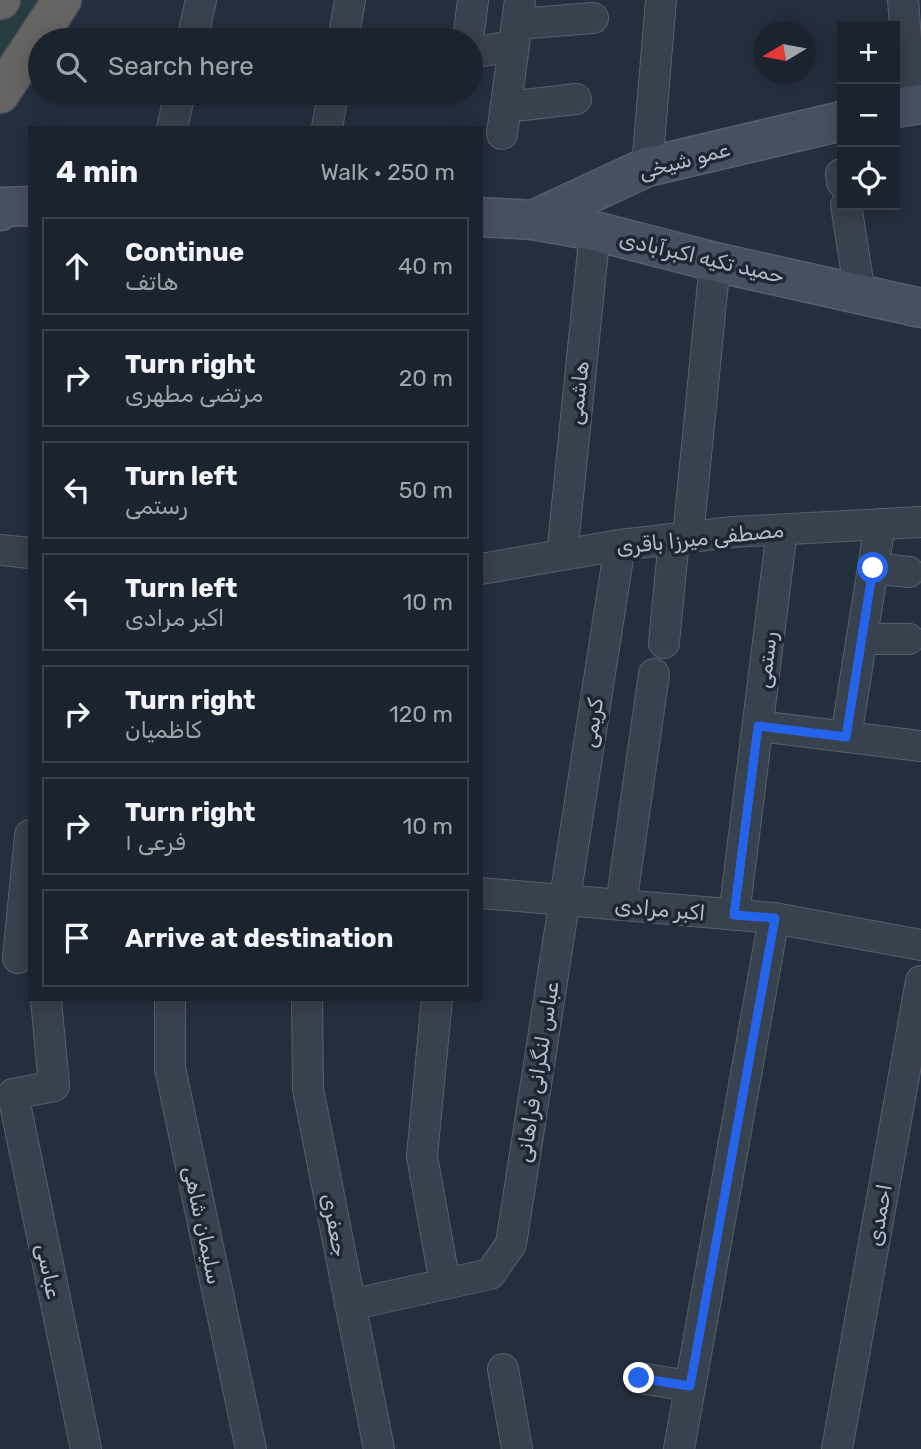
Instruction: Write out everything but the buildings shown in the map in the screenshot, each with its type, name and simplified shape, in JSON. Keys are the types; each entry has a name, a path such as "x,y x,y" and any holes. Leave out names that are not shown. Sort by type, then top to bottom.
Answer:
{"highway":[{"path":"44,28 62,0"},
{"path":"0,94 28,52"}],"main road":[{"name":"عمو شیخی","path":"533,220 647,167 837,122"},
{"name":"حمید تکیه اکبرآبادی","path":"483,217 533,220 595,231 715,262 921,308"}],"street":[{"path":"195,28 201,0"},
{"path":"344,28 350,0"},
{"path":"470,28 473,0"},
{"path":"647,167 661,0"},
{"path":"903,0 909,106"},
{"path":"483,45 517,23 593,18"},
{"path":"517,23 504,120 576,99"},
{"path":"173,126 178,105"},
{"path":"327,126 331,105"},
{"path":"847,210 860,294"},
{"name":"هاشمی","path":"562,555 595,231"},
{"path":"664,643 681,538 715,262"},
{"name":"مصطفی میرزا باقری","path":"483,569 620,545 681,538 921,522"},
{"path":"846,737 880,524"},
{"name":"رستمی","path":"734,915 782,530"},
{"name":"کریمی","path":"564,901 620,545"},
{"path":"0,550 28,553"},
{"path":"873,568 909,572"},
{"path":"862,639 909,639"},
{"path":"621,905 654,674"},
{"path":"758,726 921,747"},
{"path":"16,958 28,853"},
{"name":"اکبر مرادی","path":"483,893 775,918 921,946"},
{"name":"عباس لنگرانی فراهانی","path":"445,1284 490,1274 511,1244 564,901"},
{"path":"679,1449 775,918"},
{"name":"احمدی","path":"837,1449 921,981"},
{"name":"عباسی","path":"46,1001 54,1086 13,1094 86,1449"},
{"name":"سلیمان شاهی","path":"170,1001 170,1068 251,1449"},
{"name":"جعفری","path":"307,1001 308,1089 379,1449"},
{"path":"350,1305 445,1284 422,1156 437,1001"},
{"path":"503,1369 517,1449"},
{"path":"639,1378 690,1386"}],"green space":[{"path":"24,0 48,0 0,76 0,15"}],"route":[{"path":"639,1378 690,1386 775,918 734,915 758,726 846,737 873,568"}]}
